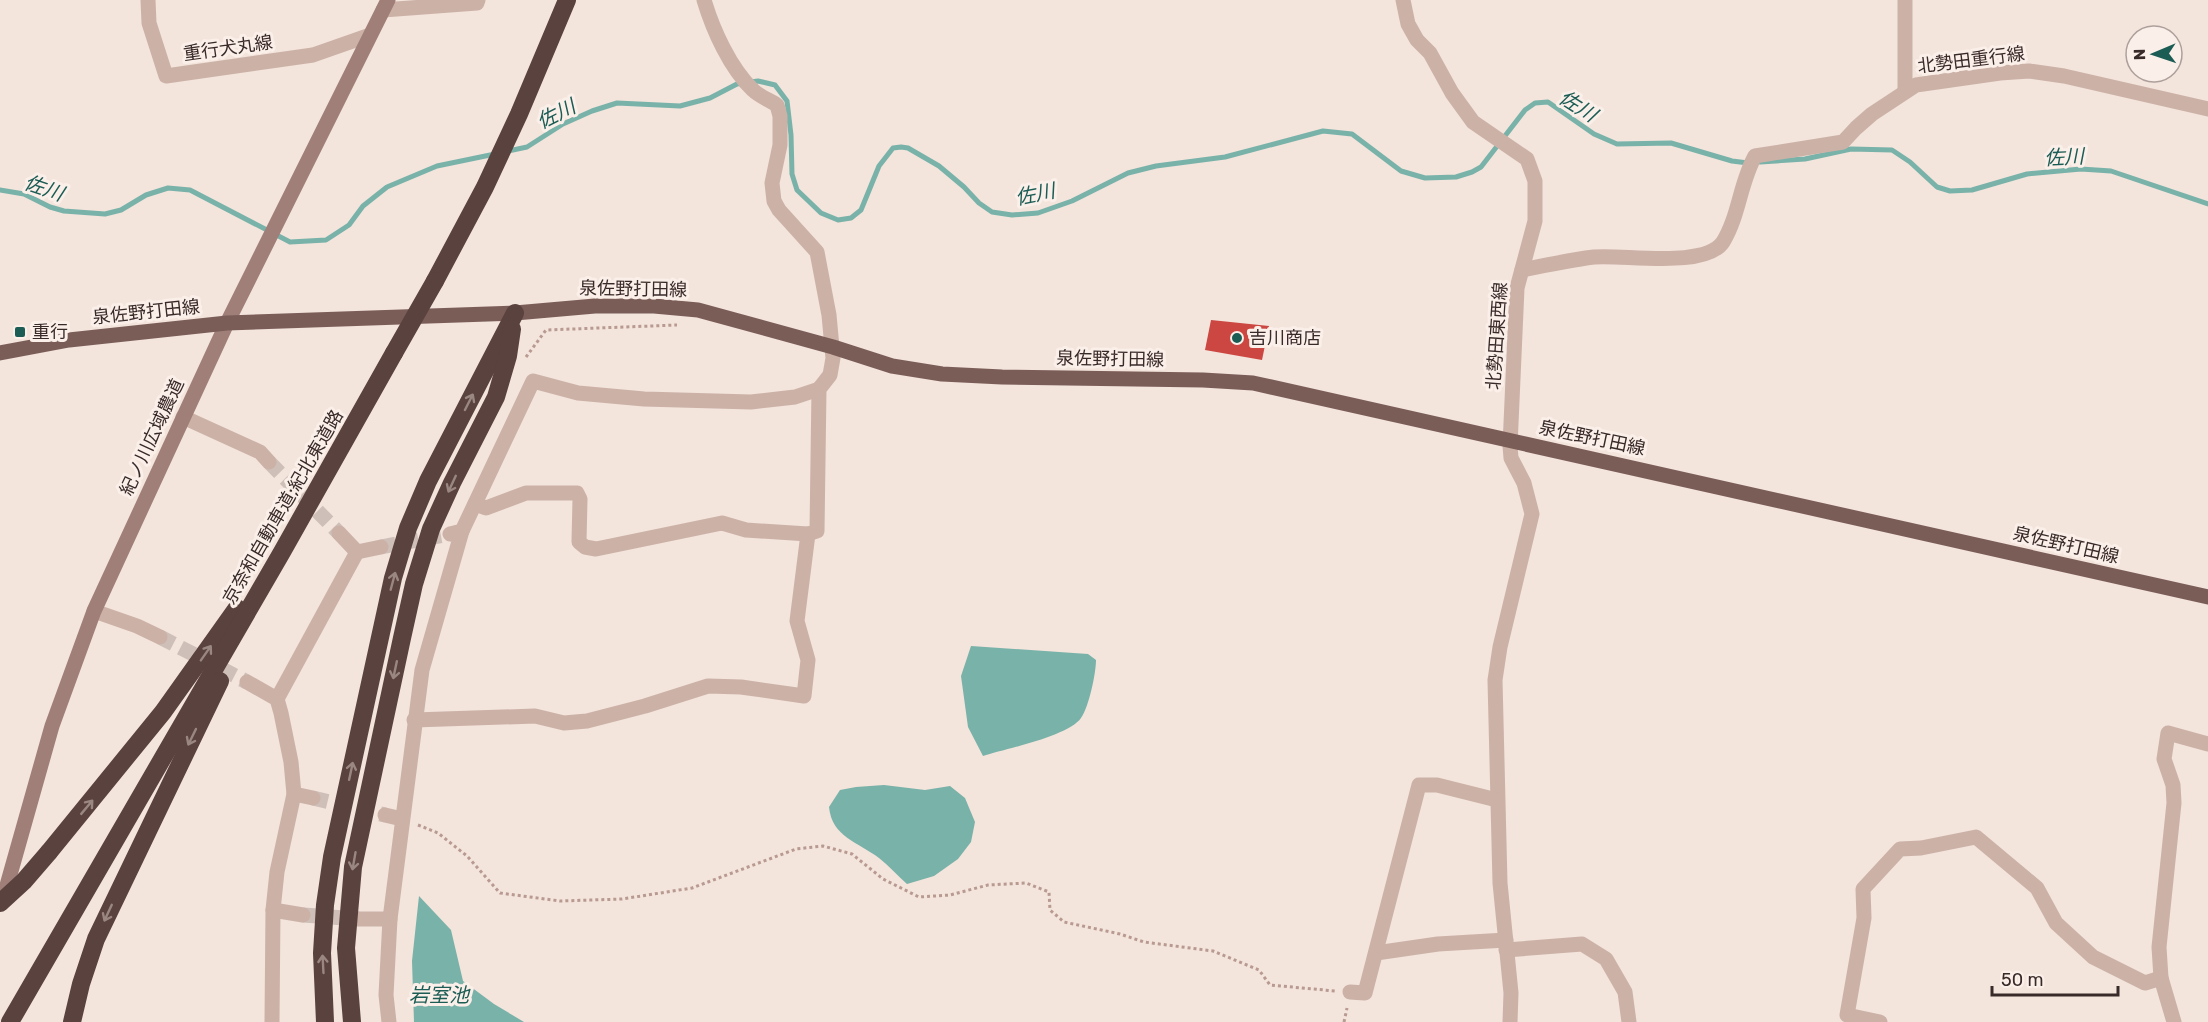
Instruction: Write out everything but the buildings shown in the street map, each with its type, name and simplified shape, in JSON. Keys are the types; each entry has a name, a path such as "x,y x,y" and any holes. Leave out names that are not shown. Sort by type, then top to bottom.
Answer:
{"highway":[{"name":"京奈和自動車道;紀北東道路","path":"10,1022 282,552 435,281 485,187 519,114 567,0"},
{"path":"327,1022 322,953 332,857 393,578 408,528 428,481 515,313"},
{"path":"352,1022 346,948 353,867 414,584 431,530 496,397 508,356 515,313"},
{"path":"0,903 24,881 49,852 157,721 198,665 234,613 318,469 372,393"},
{"path":"72,1022 81,984 96,939 282,552"}],"main road":[{"name":"泉佐野打田線","path":"0,353 69,340 227,323 515,313 595,306 654,306 698,310 833,347 892,366 942,374 1253,383 2208,597"}],"street":[{"name":"重行犬丸線","path":"148,0 149,23 166,76 313,55 370,35"},
{"path":"386,5 477,3 478,0"},
{"path":"389,1022 386,995 390,919 422,670 456,532 475,504 533,381 578,393 644,399 752,402 795,397 819,389 830,375 833,347 817,252 779,210 774,201 772,183 780,145 780,116 777,105 754,91 738,72 712,26 704,0"},
{"name":"北勢田東西線","path":"1403,0 1408,24 1417,40 1430,53 1452,93 1473,122 1527,159 1535,181 1535,221 1517,288 1510,440 1511,458 1524,483 1532,514 1500,647 1495,680 1500,884 1511,993 1510,1022"},
{"path":"1905,0 1905,91"},
{"name":"紀ノ川広域農道","path":"0,909 52,726 94,611 227,323 386,5"},
{"name":"北勢田重行線","path":"1522,270 1597,257 1676,258 1694,257 1707,252 1722,244 1751,163 1843,142 1872,114 1916,85 2029,71 2064,76 2208,109"},
{"path":"475,504 486,508 526,493 577,493 580,499 579,542 585,548 596,549 722,523 746,530 808,534 817,531 819,389"},
{"path":"183,417 260,452 269,462"},
{"path":"339,533 357,552"},
{"path":"414,720 535,716 564,723 587,721 708,686 741,687 804,696 808,660 797,621 808,534"},
{"path":"276,699 357,552 381,547"},
{"path":"94,611 137,626 160,637"},
{"path":"247,682 276,699 291,762 294,794 277,872 273,910 272,1022"},
{"path":"2174,1022 2161,978 2159,947 2174,803 2173,785 2164,759 2168,733 2208,744"},
{"path":"1350,992 1365,993 1419,785 1437,785 1497,800"},
{"path":"294,794 312,798"},
{"path":"386,815 402,819"},
{"path":"1880,1022 1847,1015 1864,918 1863,889 1900,849 1922,848 1977,837 2037,888 2056,922 2093,957 2145,983 2161,978"},
{"path":"273,910 303,915"},
{"path":"359,919 390,919"},
{"path":"1376,953 1438,944 1582,944 1606,959 1624,992 1629,1022"}],"path":[{"path":"525,359 546,330 570,330"},
{"path":"402,819 438,832 467,856 500,892 560,901 634,897 692,888 796,849 823,846 852,854 883,879 919,897 950,895 988,885 1026,883 1049,892 1050,910 1064,922 1120,934 1144,942 1213,951 1259,970 1270,985 1350,992"}],"water":[{"path":"971,646 1088,654 1096,660 1096,666 1089,698 1081,718 1064,731 983,756 968,727 961,676"},
{"path":"884,785 925,790 950,786 965,798 975,822 971,842 958,859 934,876 907,884 879,858 841,832 831,817 829,807 840,790"},
{"name":"岩室池","path":"419,896 451,930 463,981 524,1022 414,1022 412,961"}],"waterway":[{"name":"佐川","path":"508,151 527,147 563,124 617,103 680,106 710,98 737,84 758,81 775,85 787,101 792,174 797,190 821,213 838,220 851,218 861,210 879,166 893,148 908,148 939,166 992,212 1012,215 1038,213 1072,201 1128,173 1156,166 1225,157 1323,131 1352,134 1401,171 1425,178 1456,177 1481,167 1525,110 1535,103 1548,102 1594,134 1617,144 1671,143 1732,161 1748,163"},
{"name":"佐川","path":"1760,162 1805,159 1851,149 1892,150 1910,162 1937,187 1950,191 1972,190 2027,174 2081,169 2111,171 2208,204"},
{"name":"佐川","path":"0,190 24,194 64,211 105,214 121,210 146,195 168,188 190,190 290,242 326,240 349,225 363,206 387,187 437,166 495,154"}],"tunnel":[{"path":"269,462 339,533"},
{"path":"381,547 450,534"},
{"path":"160,637 247,682"},
{"path":"313,798 385,815"},
{"path":"303,915 359,919"}],"place":[{"name":"重行","path":"20,332"},
{"name":"吉川商店","path":"1237,338"}]}
